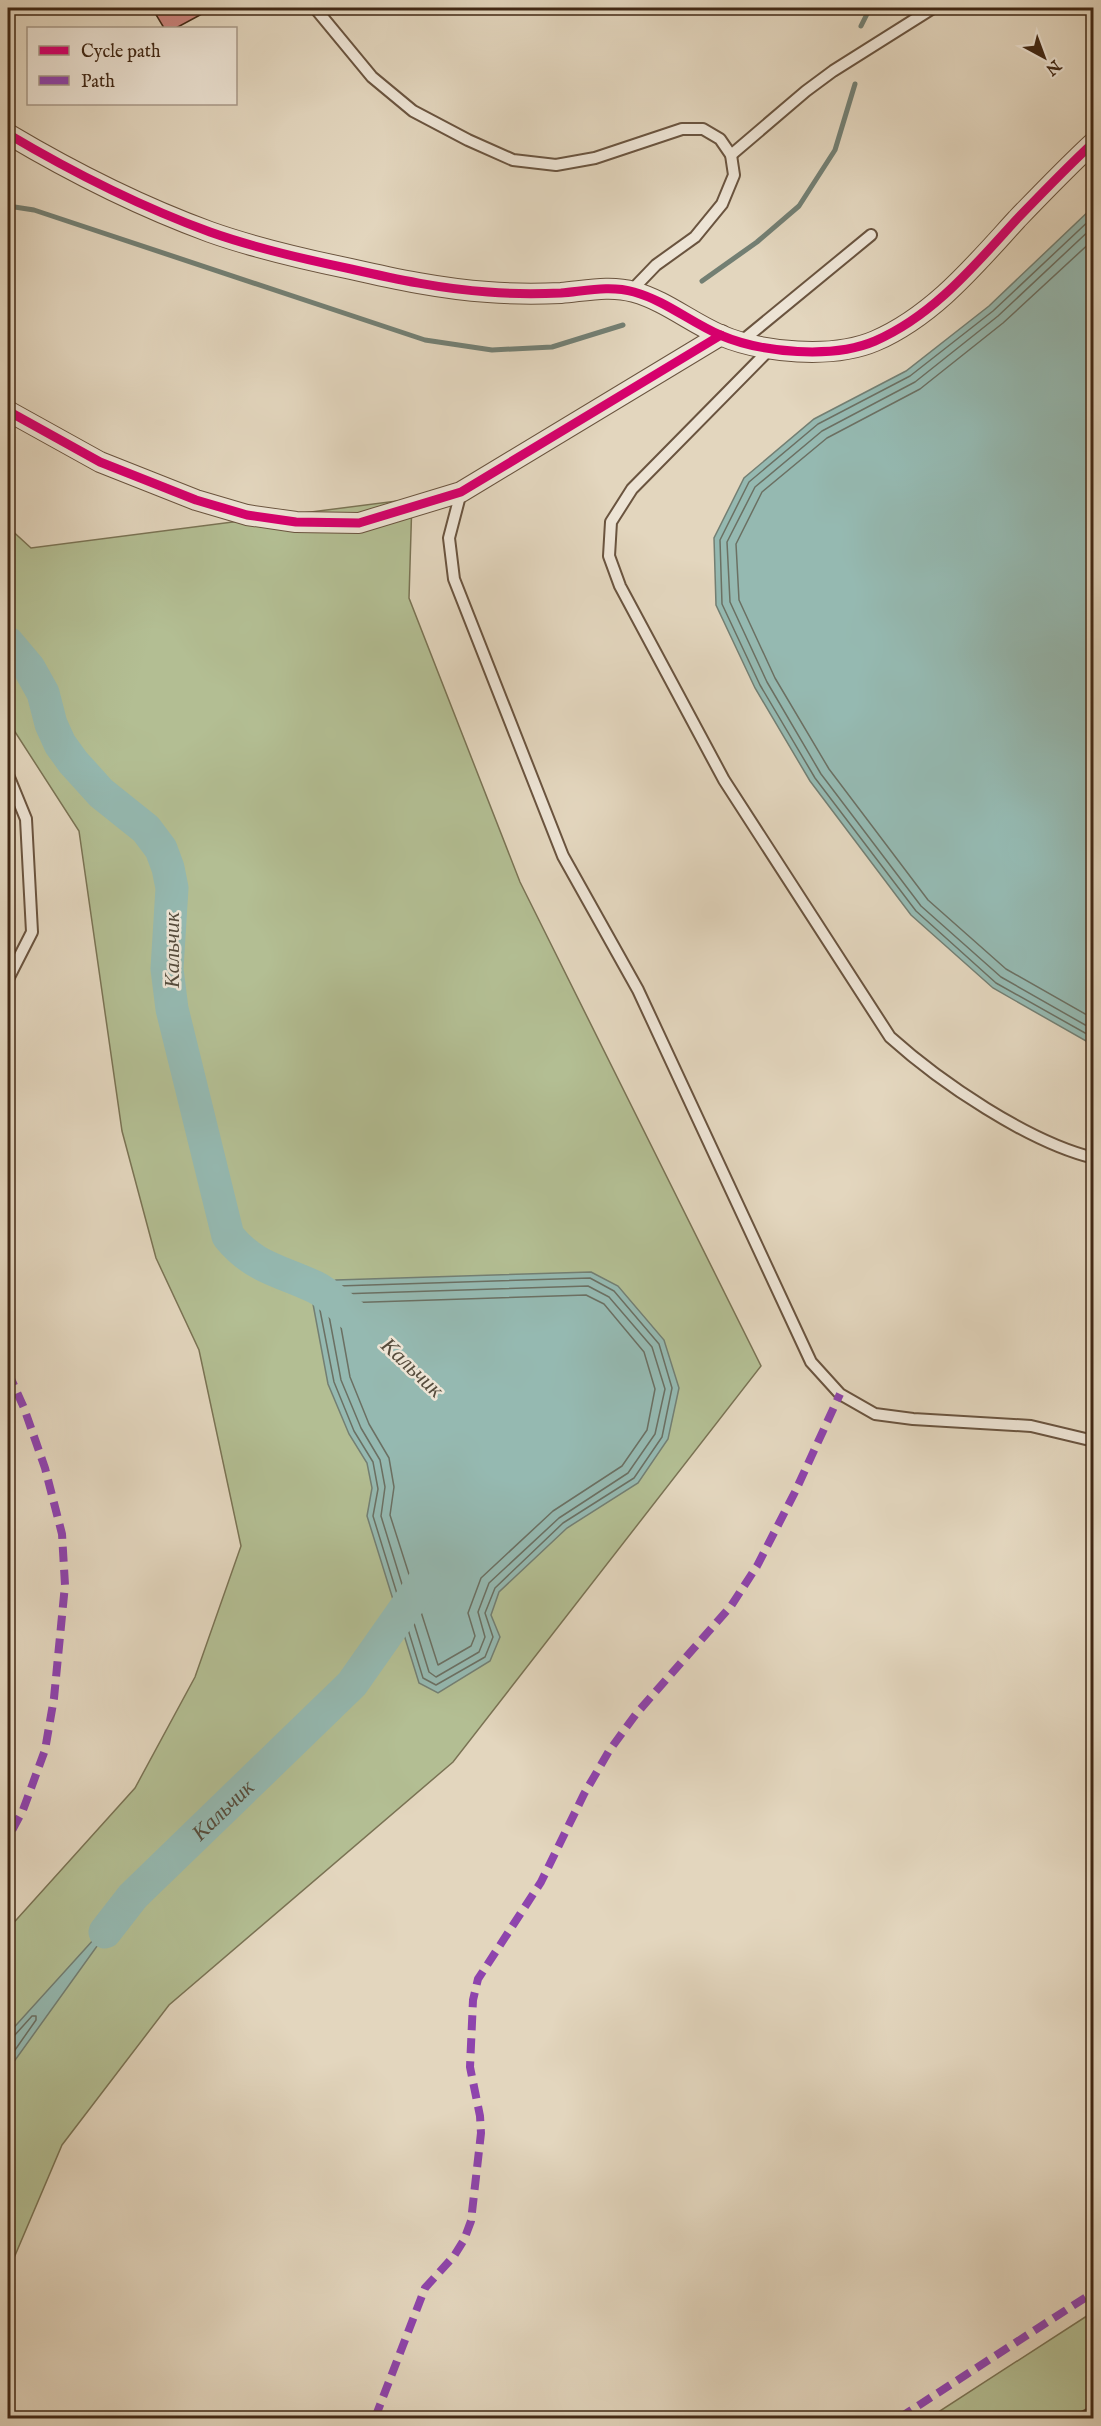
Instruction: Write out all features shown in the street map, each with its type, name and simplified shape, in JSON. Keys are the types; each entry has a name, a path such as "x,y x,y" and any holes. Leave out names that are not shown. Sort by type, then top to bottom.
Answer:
{"street":[{"path":"8,134 58,164 129,198 210,232 290,256 387,277 488,292 558,293 599,289 631,291 664,303 721,335 769,350 826,352 873,342 918,317 962,279 1045,189 1094,142"},
{"path":"8,411 100,462 196,500 247,515 296,522 359,523 461,492 721,335"}],"lane":[{"path":"315,8 372,77 413,111 468,140 513,160 556,165 595,158 682,129 703,129 720,139 731,155 734,175 722,204 695,237 656,265 631,291"},
{"path":"731,155 833,71 933,8"},
{"path":"742,341 871,236"},
{"path":"769,350 632,489 611,522 609,556 620,586 724,780 890,1036 921,1065 1012,1123 1072,1153 1094,1158"},
{"path":"461,492 449,538 454,579 563,856 638,990 812,1362 840,1395 875,1414 913,1419 1031,1426 1094,1441"},
{"path":"8,775 26,819 32,932 8,979"},
{"path":"1083,2418 1094,2412"}],"green space":[{"path":"412,499 409,598 520,882 761,1366 453,1762 169,2005 62,2145 8,2272 8,1929 135,1788 195,1677 241,1546 199,1350 156,1258 122,1131 79,831 8,721 8,527 31,548"},
{"path":"1093,2312 1093,2418 929,2418"}],"water":[{"path":"1093,207 1093,1045 993,988 911,915 810,781 755,688 716,605 714,538 744,478 814,419 906,371 989,306"},
{"path":"591,1272 618,1286 664,1340 679,1388 668,1439 638,1483 567,1528 499,1592 491,1615 500,1637 490,1661 438,1693 419,1683 367,1516 372,1488 367,1463 349,1434 328,1384 313,1304 317,1288 336,1280"},
{"path":"133,1896 8,2070 8,2034"}],"building":[{"path":"152,8 213,8 178,27 163,27"}],"waterway":[{"path":"861,26 870,8"},
{"path":"702,281 757,242 799,206 835,150 855,84"},
{"path":"8,206 34,210 425,340 492,350 552,347 623,325"},
{"name":"Кальчик","path":"8,643 29,668 43,693 51,724 60,744 73,762 101,793 146,829 161,849 172,888 167,969 172,1009 228,1236 257,1262 320,1290 352,1315"},
{"name":"Кальчик","path":"105,1932 133,1896 352,1684 425,1580"}],"marked path":[{"path":"8,1372 24,1408 45,1468 62,1534 65,1585 54,1698 45,1750 23,1810 8,1838"},
{"path":"375,2418 425,2288 454,2256 464,2240 471,2221 481,2133 480,2116 470,2067 473,2000 478,1979 541,1882 584,1794 609,1751 636,1714 731,1606 757,1566 795,1492 840,1394"},
{"path":"899,2418 1094,2292"}],"cycle path":[{"path":"8,134 81,175 132,200 210,232 262,248 402,280 471,291 534,294 625,290 657,301 720,335 756,346 798,352 858,347 875,341 916,318 952,288 1064,170 1094,142"},
{"path":"8,411 100,462 196,500 247,515 296,522 359,523 461,492 721,335"}]}
